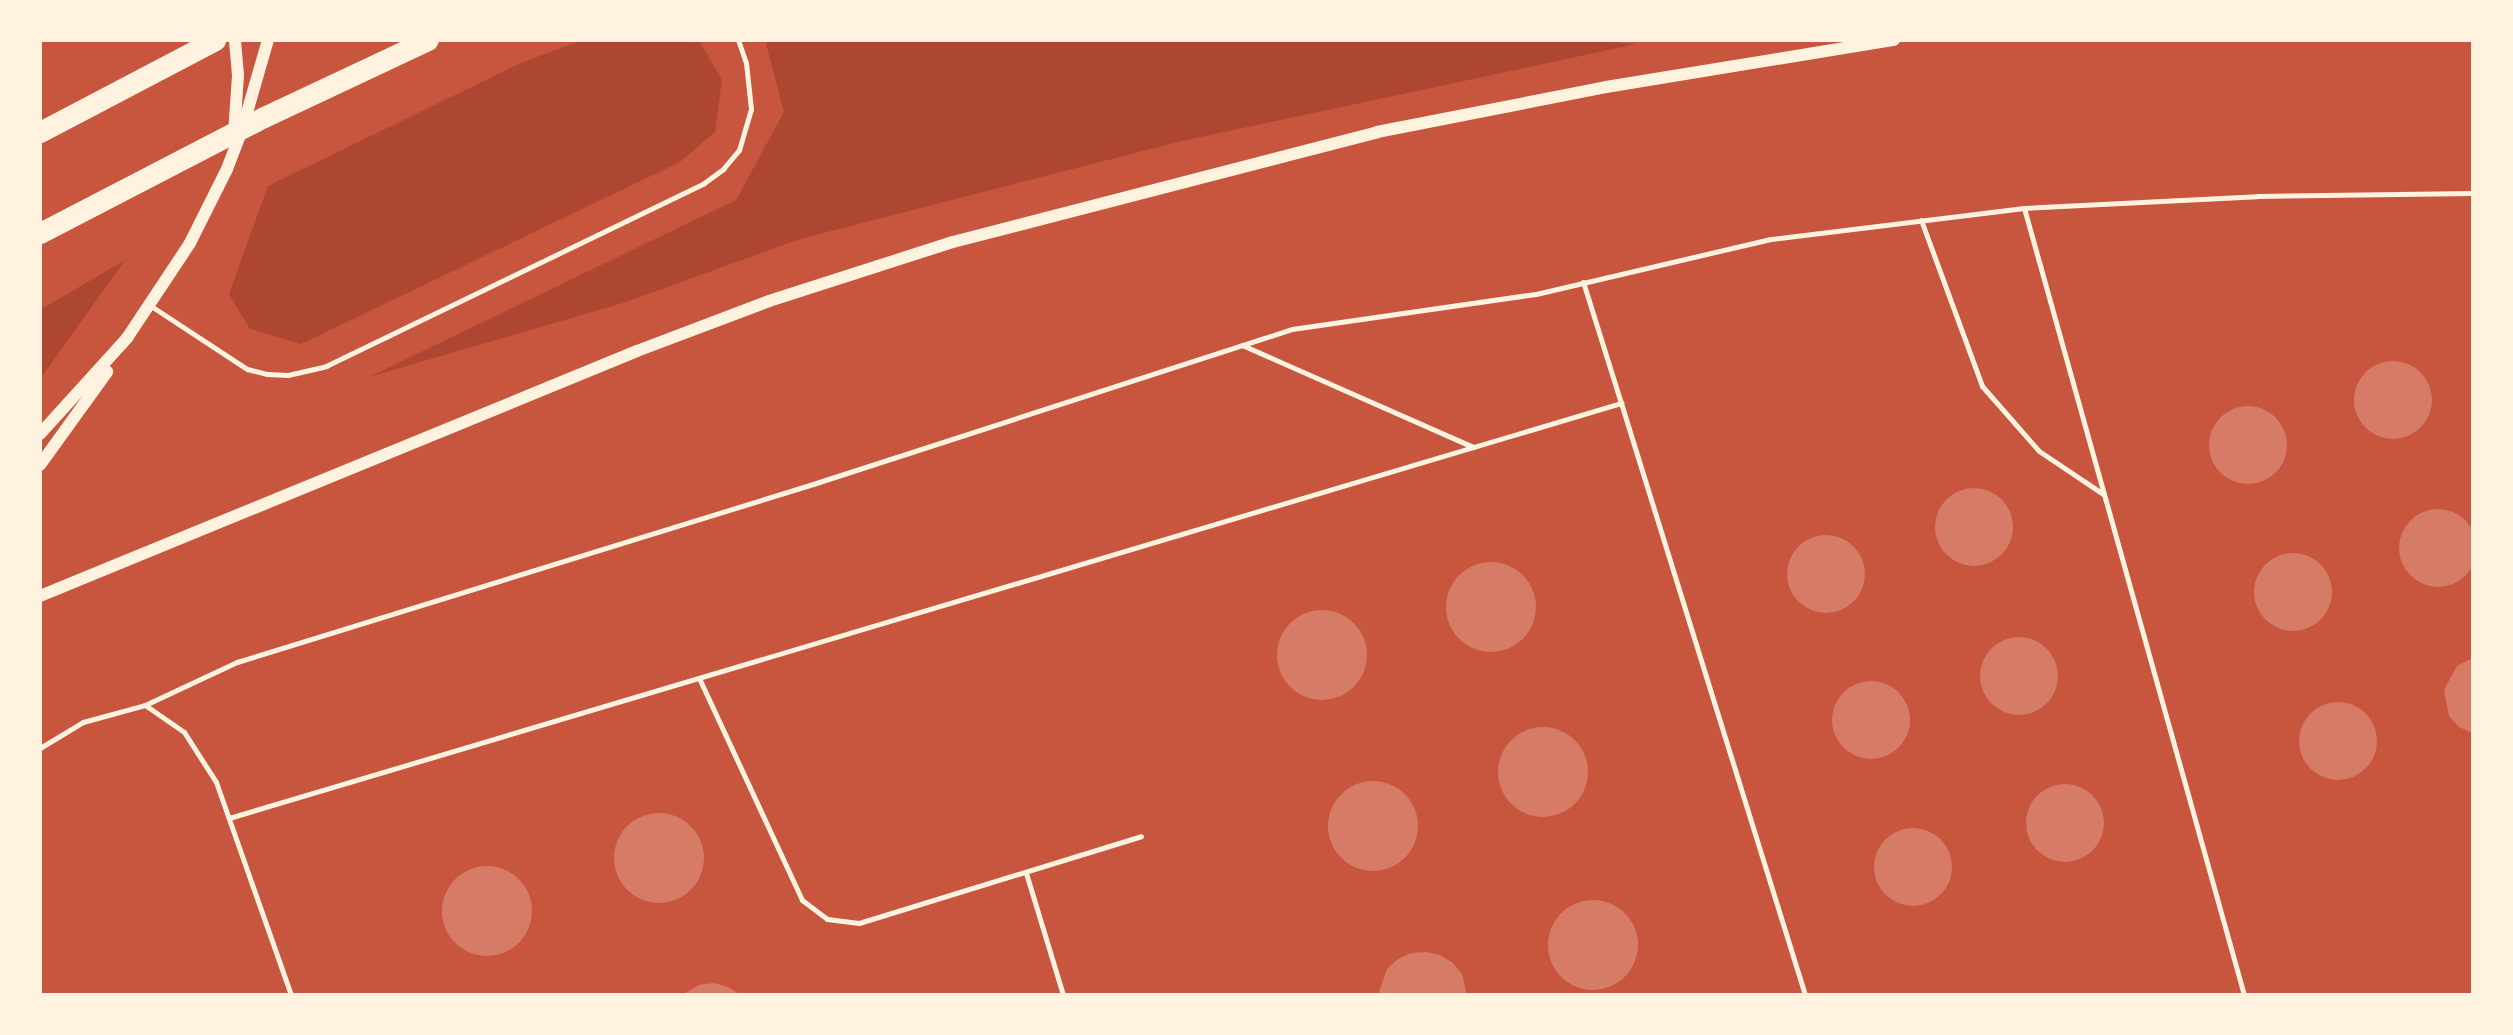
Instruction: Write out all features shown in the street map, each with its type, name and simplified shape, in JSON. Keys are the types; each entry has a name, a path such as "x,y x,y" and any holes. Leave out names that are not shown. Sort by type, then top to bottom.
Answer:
{"highway":[{"path":"40,132 215,40"},
{"path":"40,233 354,73 428,40"},
{"path":"40,241 100,202"}],"street":[{"path":"227,169 238,100 235,40"},
{"path":"40,465 151,306 190,243 227,169 256,90 268,40"},
{"path":"40,596 648,347 769,301 941,246 1377,132 1605,87 1894,40"},
{"path":"40,434 103,367 151,306"}],"lane":[{"path":"151,306 247,369 288,375 326,366 704,183 723,169 739,150 751,109 746,63 738,40"},
{"path":"40,748 83,722 145,705 237,662 813,484 1292,329 1536,293 1771,239 2024,208 2257,195 2473,193"},
{"path":"2024,208 2244,995"},
{"path":"1921,220 1982,386 2039,451 2104,495"},
{"path":"1583,282 1805,995"},
{"path":"1242,345 1473,447"},
{"path":"229,818 1620,403"},
{"path":"699,678 802,900 827,919 859,923 1141,836"},
{"path":"145,705 184,732 216,782 291,995"},
{"path":"1026,873 1063,995"}],"shaded area":[{"path":"582,40 699,40 722,80 715,132 680,162 301,344 250,329 229,294 268,186 521,63"},
{"path":"765,40 1585,40 1637,44 1182,141 800,239 623,303 369,377 736,200 784,112"},
{"path":"125,260 40,379 40,310"}],"building":[{"path":"2385,361 2401,361 2415,367 2426,378 2432,392 2432,408 2426,422 2415,433 2401,439 2385,439 2371,433 2360,422 2354,408 2354,392 2360,378 2371,367"},
{"path":"2240,406 2256,406 2270,412 2281,423 2287,437 2287,453 2281,467 2270,478 2256,484 2240,484 2226,478 2215,467 2209,453 2209,437 2215,423 2226,412"},
{"path":"1966,488 1982,488 1996,494 2007,505 2013,519 2013,535 2007,549 1996,560 1982,566 1966,566 1952,560 1941,549 1935,535 1935,519 1941,505 1952,494"},
{"path":"2438,509 2453,512 2465,521 2474,533 2477,548 2474,563 2465,575 2453,584 2438,587 2423,584 2411,575 2402,563 2399,548 2402,533 2411,521 2423,512"},
{"path":"1818,535 1834,535 1848,541 1859,552 1865,566 1865,582 1859,596 1848,607 1834,613 1818,613 1804,607 1793,596 1787,582 1787,566 1793,552 1804,541"},
{"path":"2285,553 2301,553 2315,559 2326,570 2332,584 2332,600 2326,614 2315,625 2301,631 2285,631 2271,625 2260,614 2254,600 2254,584 2260,570 2271,559"},
{"path":"1491,562 1508,566 1523,575 1532,590 1536,607 1532,624 1523,639 1508,648 1491,652 1474,648 1459,639 1450,624 1446,607 1450,590 1459,575 1474,566"},
{"path":"1322,610 1339,614 1354,623 1363,638 1367,655 1363,672 1354,687 1339,696 1322,700 1305,696 1290,687 1281,672 1277,655 1281,638 1290,623 1305,614"},
{"path":"2011,637 2027,637 2041,643 2052,654 2058,668 2058,684 2052,698 2041,709 2027,715 2011,715 1997,709 1986,698 1980,684 1980,668 1986,654 1997,643"},
{"path":"2473,658 2473,733 2459,727 2449,716 2444,690 2457,666"},
{"path":"1863,681 1879,681 1893,687 1904,698 1910,712 1910,728 1904,742 1893,753 1879,759 1863,759 1849,753 1838,742 1832,728 1832,712 1838,698 1849,687"},
{"path":"2330,702 2346,702 2360,708 2371,719 2377,733 2377,749 2371,763 2360,774 2346,780 2330,780 2316,774 2305,763 2299,749 2299,733 2305,719 2316,708"},
{"path":"1543,727 1560,731 1575,740 1584,755 1588,772 1584,789 1575,804 1560,813 1543,817 1526,813 1511,804 1502,789 1498,772 1502,755 1511,740 1526,731"},
{"path":"1373,781 1390,785 1405,794 1414,809 1418,826 1414,843 1405,858 1390,867 1373,871 1356,867 1341,858 1332,843 1328,826 1332,809 1341,794 1356,785"},
{"path":"2057,784 2073,784 2087,790 2098,801 2104,815 2104,831 2098,845 2087,856 2073,862 2057,862 2043,856 2032,845 2026,831 2026,815 2032,801 2043,790"},
{"path":"659,813 676,817 691,826 700,841 704,858 700,875 691,890 676,899 659,903 642,899 627,890 618,875 614,858 618,841 627,826 642,817"},
{"path":"1905,828 1921,828 1935,834 1946,845 1952,859 1952,875 1946,889 1935,900 1921,906 1905,906 1891,900 1880,889 1874,875 1874,859 1880,845 1891,834"},
{"path":"487,866 504,870 519,879 528,894 532,911 528,928 519,943 504,952 487,956 470,952 455,943 446,928 442,911 446,894 455,879 470,870"},
{"path":"1593,900 1610,904 1625,913 1634,928 1638,945 1634,962 1625,977 1610,986 1593,990 1576,986 1561,977 1552,962 1548,945 1552,928 1561,913 1576,904"},
{"path":"1411,953 1440,955 1453,963 1462,974 1467,995 1378,995 1387,969 1398,959"},
{"path":"714,983 741,995 682,995 699,985"}]}
